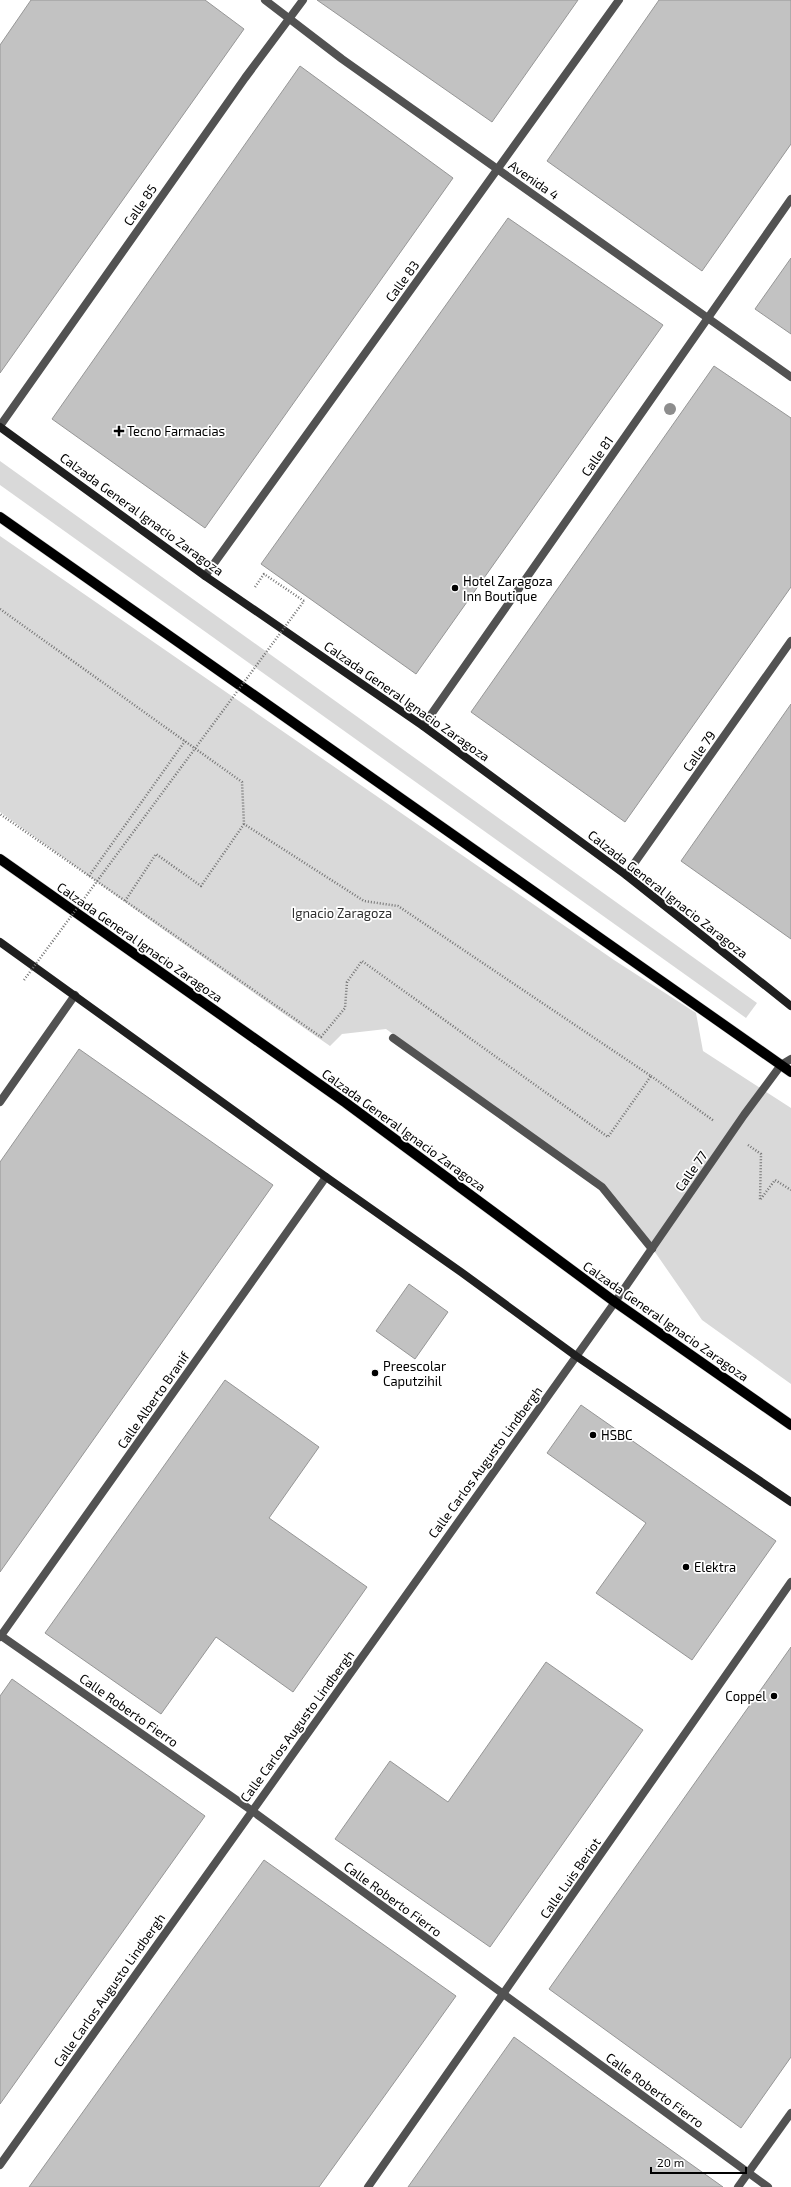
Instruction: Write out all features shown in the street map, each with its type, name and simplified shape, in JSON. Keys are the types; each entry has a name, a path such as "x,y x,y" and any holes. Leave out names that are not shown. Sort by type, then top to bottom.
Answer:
{"main road":[{"name":"Calzada General Ignacio Zaragoza","path":"0,426 205,576 423,726 626,875 791,1006"},
{"path":"0,517 791,1072"},
{"name":"Calzada General Ignacio Zaragoza","path":"0,859 346,1103 615,1302 791,1425"},
{"path":"0,942 576,1356 791,1502"}],"street":[{"name":"Avenida 4","path":"265,0 342,59 791,377"},
{"name":"Calle 85","path":"0,426 245,78 303,0"},
{"name":"Calle 83","path":"205,576 619,0"},
{"name":"Calle 81","path":"423,726 791,199"},
{"name":"Calle 79","path":"626,875 791,641"},
{"path":"0,1102 75,995"},
{"path":"393,1038 602,1187 652,1249"},
{"name":"Calle 77","path":"615,1302 781,1065 791,1059"},
{"name":"Calle Alberto Branif","path":"0,1636 326,1177"},
{"name":"Calle Carlos Augusto Lindbergh","path":"0,2165 251,1810 615,1302"},
{"name":"Calle Luis Beriot","path":"368,2187 791,1582"},
{"name":"Calle Roberto Fierro","path":"0,1636 251,1810 768,2187"},
{"path":"738,2187 791,2113"}],"path":[{"path":"24,980 304,601 264,574"},
{"path":"0,609 242,782 244,824 201,886 156,854 125,901"},
{"path":"89,876 186,741"},
{"path":"0,814 321,1037 345,1008 347,982 362,961 608,1138 651,1076 398,906 364,901 244,824"}],"green space":[{"path":"0,461 757,1003 746,1018 0,485"},
{"name":"Ignacio Zaragoza","path":"0,536 614,960 696,1013 703,1051 791,1108 791,1384 702,1320 648,1242 602,1184 386,1029 342,1034 330,1046 161,928 0,812"}],"building":[{"path":"31,0 205,0 244,29 0,373 0,45"},
{"path":"317,0 578,0 492,122"},
{"path":"659,0 791,0 791,144 702,271 547,161"},
{"path":"300,66 453,178 205,528 52,419"},
{"path":"508,218 663,325 416,674 261,564"},
{"path":"791,258 791,334 755,309"},
{"path":"714,366 791,418 791,587 625,822 471,712"},
{"path":"791,704 791,939 681,861"},
{"path":"79,1049 273,1185 0,1572 0,1162"},
{"path":"409,1284 448,1312 415,1359 376,1331"},
{"path":"225,1380 319,1447 269,1518 367,1587 293,1692 216,1637 161,1714 45,1633"},
{"name":"Elektra","path":"581,1405 776,1541 692,1660 596,1593 646,1523 547,1453"},
{"path":"791,1647 791,2057 741,2128 549,1989"},
{"path":"546,1662 643,1730 490,1947 335,1839 390,1761 448,1802"},
{"path":"12,1679 205,1816 0,2104 0,1696"},
{"path":"264,1860 456,1996 401,2073 319,2187 29,2187"},
{"path":"514,2037 591,2093 723,2187 408,2187"}],"place":[{"name":"Tecno Farmacias","path":"119,431"},
{"name":"Hotel Zaragoza Inn Boutique","path":"455,588"},
{"name":"Preescolar Caputzihil","path":"375,1373"},
{"name":"HSBC","path":"593,1435"},
{"name":"Elektra","path":"686,1567"},
{"name":"Coppel","path":"774,1696"}]}
